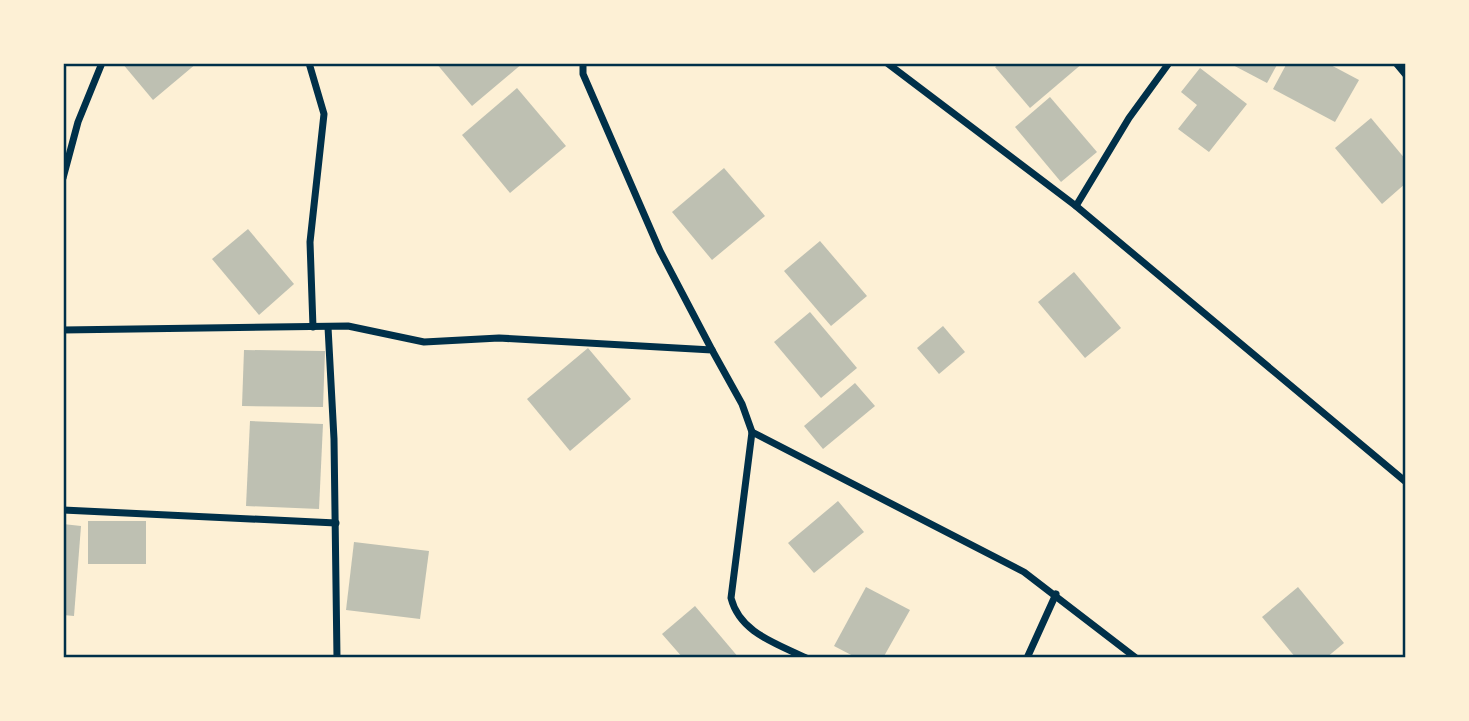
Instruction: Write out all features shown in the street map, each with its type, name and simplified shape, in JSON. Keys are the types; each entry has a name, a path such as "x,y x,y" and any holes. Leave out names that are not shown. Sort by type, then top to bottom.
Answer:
{"street":[{"path":"63,178 78,122 102,63"},
{"path":"309,63 324,114 310,243 313,327"},
{"path":"583,63 583,74 660,251 742,404 752,432 731,598 734,612 744,626 806,658"},
{"path":"887,63 1076,206 1406,482"},
{"path":"1076,206 1129,118 1169,63"},
{"path":"1396,63 1406,75"},
{"path":"328,327 336,523 337,658"},
{"path":"63,330 328,327 360,328 424,342 499,338 712,350"},
{"path":"752,432 1024,572 1136,658"},
{"path":"63,510 336,523"},
{"path":"1027,658 1056,594"}],"building":[{"path":"122,63 197,63 153,100"},
{"path":"436,63 523,63 472,106"},
{"path":"1001,63 1083,63 1030,108 995,67"},
{"path":"1229,63 1278,63 1267,83"},
{"path":"1287,63 1327,63 1359,80 1335,122 1273,89"},
{"path":"1200,68 1247,104 1209,152 1178,129 1197,105 1181,92"},
{"path":"517,88 566,146 510,193 462,135"},
{"path":"1050,97 1097,152 1061,182 1015,127"},
{"path":"1371,118 1406,160 1406,183 1382,204 1335,148"},
{"path":"724,168 765,216 712,260 672,212"},
{"path":"248,229 294,284 259,315 212,259"},
{"path":"820,241 867,296 831,326 784,271"},
{"path":"1074,272 1121,328 1085,358 1038,302"},
{"path":"810,312 857,368 821,398 774,342"},
{"path":"943,326 965,352 939,374 917,348"},
{"path":"588,348 631,399 570,451 527,399"},
{"path":"244,350 325,351 323,407 242,406"},
{"path":"855,383 875,406 823,449 804,426"},
{"path":"250,421 323,424 319,509 246,506"},
{"path":"838,501 864,532 814,573 788,543"},
{"path":"88,521 146,521 146,564 88,564"},
{"path":"63,524 81,526 74,616 63,615"},
{"path":"354,542 429,551 420,619 346,610"},
{"path":"866,587 910,610 883,658 857,658 834,646"},
{"path":"1298,587 1344,643 1326,658 1296,658 1262,617"},
{"path":"695,606 739,658 683,658 662,634"}]}
